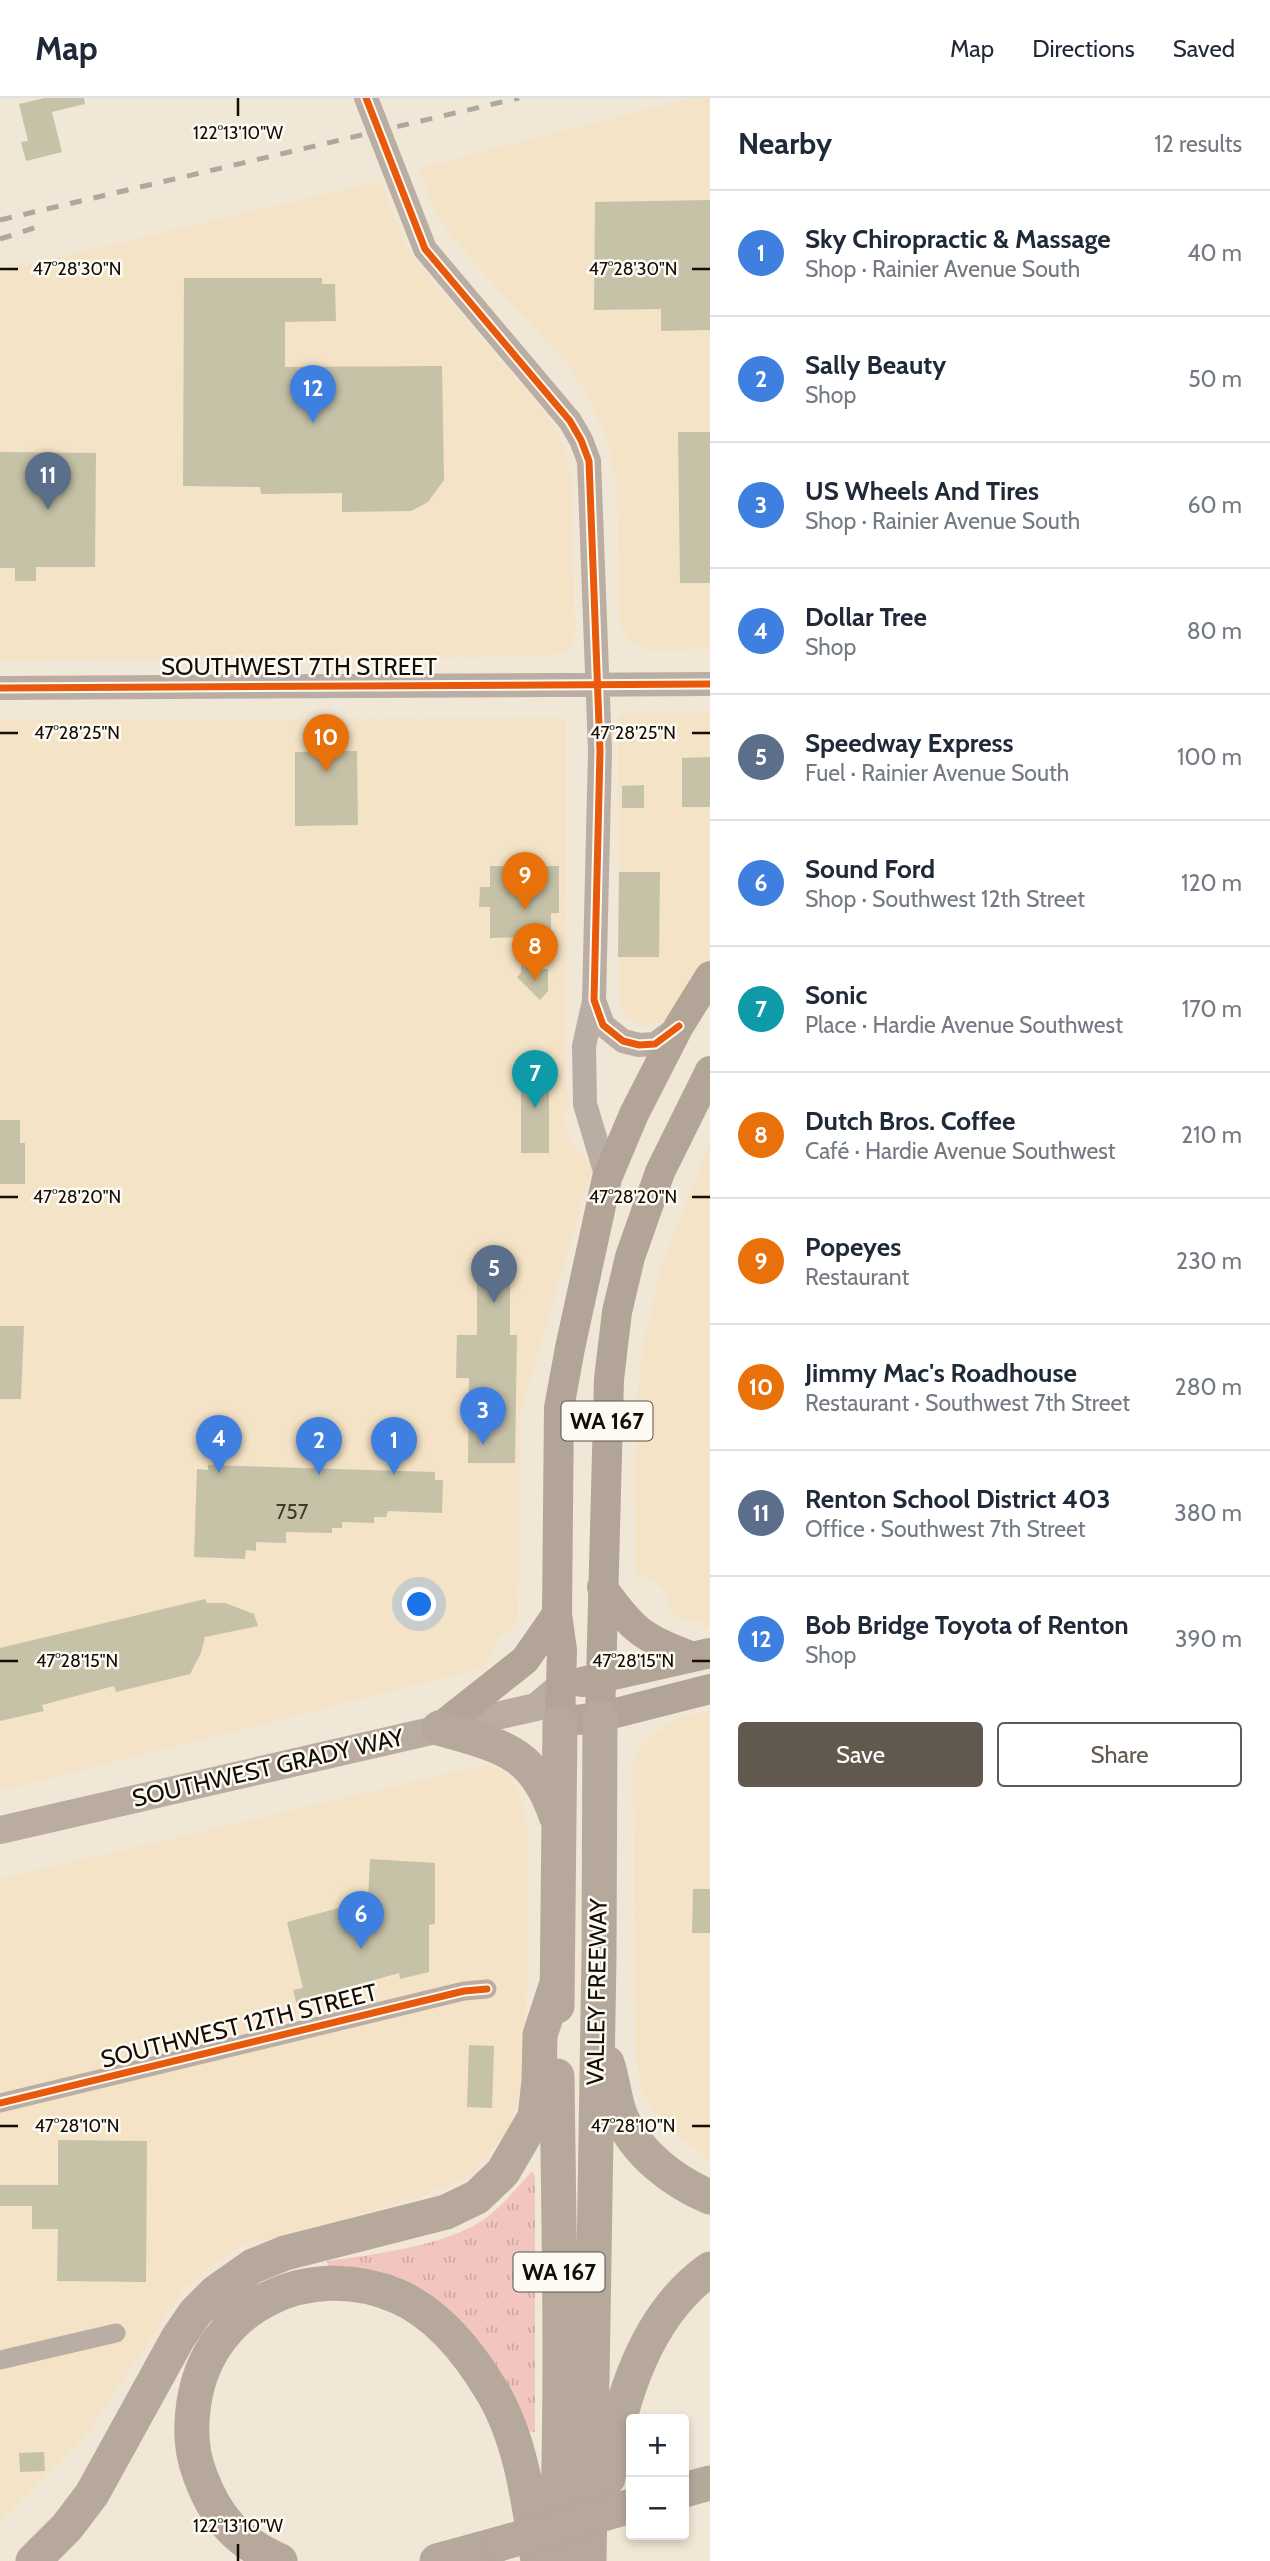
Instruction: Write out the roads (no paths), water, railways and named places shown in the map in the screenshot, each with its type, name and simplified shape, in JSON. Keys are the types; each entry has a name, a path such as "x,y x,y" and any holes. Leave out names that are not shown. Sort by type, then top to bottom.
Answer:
{"highway":[{"name":"VALLEY FREEWAY","path":"548,1715 558,1822 556,1983 560,2341 559,2480 555,2561"},
{"name":"VALLEY FREEWAY","path":"589,2561 600,1717"},
{"path":"439,1728 485,1741 515,1754 535,1772 548,1792 558,1822"},
{"path":"33,2561 67,2527 92,2494 178,2337 216,2292 253,2266 285,2253 446,2211 477,2197 503,2172 535,2117 540,2035 556,1983"},
{"path":"596,2030 612,2078 621,2117 641,2148 689,2189 710,2197"},
{"path":"596,2561 613,2441 638,2362 653,2333 682,2292 710,2269"},
{"path":"280,2561 236,2535 218,2516 195,2465 191,2442 195,2391 204,2366 219,2341 246,2313 278,2294 303,2286 332,2282 368,2287 400,2297 437,2322 468,2356 493,2393 505,2417 528,2501 538,2561"},
{"path":"689,2489 710,2483"},
{"path":"437,2561 626,2506"}],"main road":[{"name":"WA 167","path":"548,1715 561,1686 562,1650 557,1614 559,1408 607,1178 634,1114 679,1026 710,976"},
{"name":"WA 167","path":"600,1717 609,1379 617,1312 629,1257 660,1172 710,1071"},
{"path":"602,1587 626,1621 641,1634 657,1643 702,1655"},
{"path":"439,1728 525,1660 557,1614"},
{"path":"561,1686 702,1655"},
{"path":"548,1715 600,1717 710,1689"},
{"name":"SOUTHWEST GRADY WAY","path":"0,1830 439,1728 548,1715"}],"street":[{"path":"366,98 425,249 570,421 582,440 589,461 600,751 594,1000 584,1046 585,1104 607,1178"},
{"name":"SOUTHWEST 7TH STREET","path":"0,688 710,684"},
{"path":"594,1000 603,1025 623,1041 639,1045 655,1044 679,1026"},
{"name":"SOUTHWEST 12TH STREET","path":"0,2103 464,1991 487,1989"},
{"path":"0,2360 116,2333"}],"railway":[{"path":"0,220 519,98"},
{"path":"0,239 40,226"}],"place":[{"name":"Bob Bridge Toyota of Renton","path":"313,423"},
{"name":"Renton School District 403","path":"48,510"},
{"name":"Jimmy Mac's Roadhouse","path":"326,772"},
{"name":"Popeyes","path":"525,910"},
{"name":"Dutch Bros. Coffee","path":"535,981"},
{"name":"Sonic","path":"535,1108"},
{"name":"Speedway Express","path":"494,1303"},
{"name":"US Wheels And Tires","path":"483,1445"},
{"name":"Dollar Tree","path":"219,1473"},
{"name":"Sally Beauty","path":"319,1475"},
{"name":"Sky Chiropractic & Massage","path":"394,1475"},
{"name":"Sound Ford","path":"361,1949"}]}
